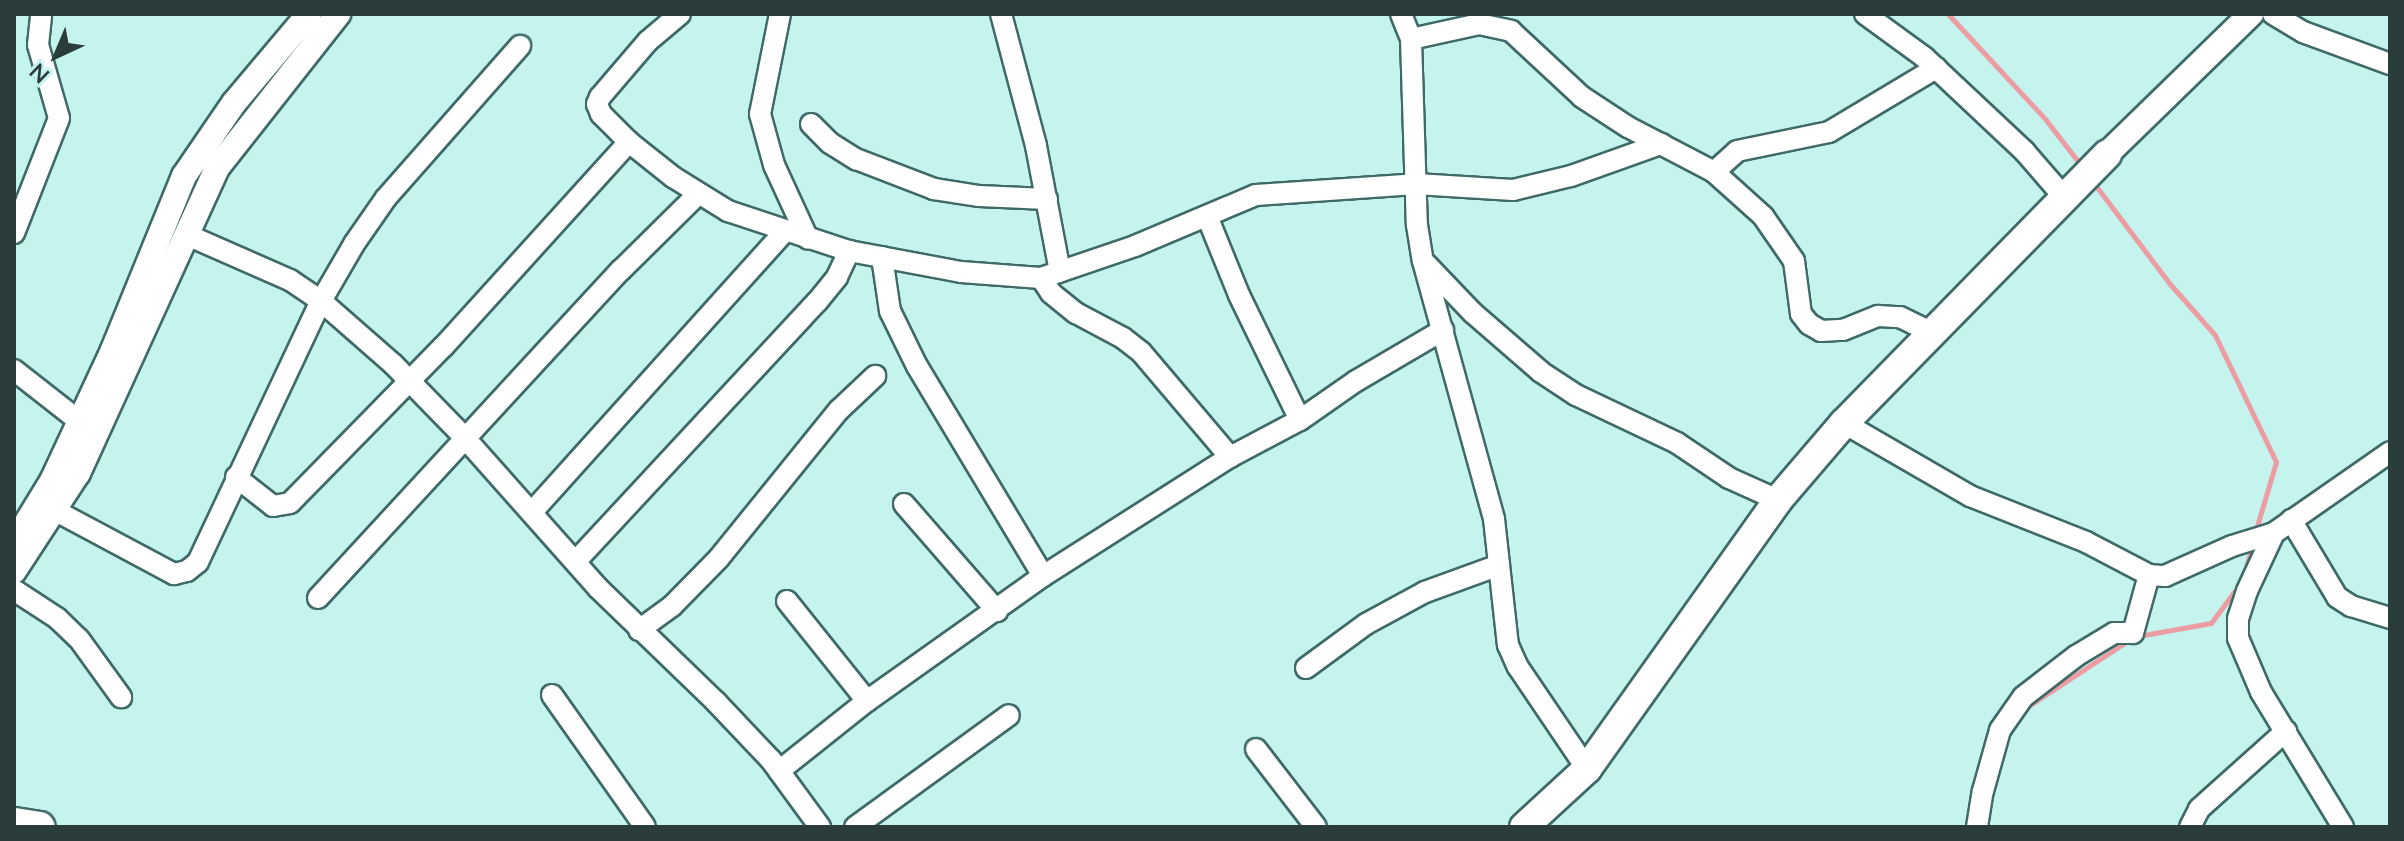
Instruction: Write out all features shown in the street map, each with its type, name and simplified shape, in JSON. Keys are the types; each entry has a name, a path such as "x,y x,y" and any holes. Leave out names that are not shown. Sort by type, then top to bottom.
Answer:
{"main road":[{"path":"1524,827 1587,769 1778,500 1844,423 2107,154"},
{"path":"14,823 40,827"}],"street":[{"path":"14,233 59,118 38,45 41,14"},
{"path":"14,543 52,481 184,176 234,103 309,14"},
{"path":"14,571 56,511 97,435 217,168 338,14"},
{"path":"680,14 648,41 597,104 601,114 629,142 698,194 728,211 849,251 961,272 1050,275 1256,195 1416,184 1513,190 1571,176 1661,144"},
{"path":"780,14 760,114 774,165 808,239"},
{"path":"1001,14 1047,199 1051,293 1076,313 1123,338 1141,352 1230,457"},
{"path":"1401,14 1411,39 1416,184 1423,261 1494,519 1508,645 1518,667 1587,769"},
{"path":"1865,14 1936,68 2025,152 2064,197"},
{"path":"2107,154 2251,14"},
{"path":"2273,14 2303,32 2390,64"},
{"path":"1411,39 1479,24 1511,31 1582,97 1714,172 1763,216 1794,261 1801,314 1809,324 1821,331 1843,330 1878,316 1900,317 1933,333"},
{"path":"56,511 174,574 187,571 198,562 321,301 386,198 520,46"},
{"path":"1714,172 1737,151 1829,132 1936,68"},
{"path":"811,124 830,143 856,159 919,184 979,196 1047,199"},
{"path":"236,477 273,506 290,503 410,381 629,142"},
{"path":"14,192 23,211"},
{"path":"318,598 621,270 698,194"},
{"path":"1207,216 1239,295 1300,420"},
{"path":"532,512 784,232"},
{"path":"185,234 290,280 321,301 410,381 639,630 716,702 779,771 820,827"},
{"path":"576,561 817,302 837,277 849,251"},
{"path":"882,257 890,311 917,366 1043,576"},
{"path":"1423,261 1473,313 1541,372 1576,395 1677,443 1729,478 1778,500"},
{"path":"779,771 867,701 1043,576 1230,457 1300,420 1368,373 1443,330"},
{"path":"14,370 79,421"},
{"path":"639,630 672,606 719,558 839,410 875,376"},
{"path":"1844,423 1970,496 2086,542 2149,575 2178,572 2232,546 2276,530 2390,452"},
{"path":"904,504 997,611"},
{"path":"2276,530 2337,597 2351,606 2390,618"},
{"path":"2276,530 2247,591 2238,618 2238,638 2254,679 2343,827"},
{"path":"1306,668 1366,624 1425,592 1499,565"},
{"path":"1977,827 1983,791 2000,730 2023,697 2076,656 2114,633 2133,633 2149,575"},
{"path":"14,590 57,618 79,639 121,697"},
{"path":"787,601 867,701"},
{"path":"552,695 645,827"},
{"path":"855,827 1009,715"},
{"path":"2190,827 2199,809 2286,731"},
{"path":"1256,749 1316,827"}],"waterway":[{"path":"1948,14 2046,120 2083,168"},
{"path":"2093,182 2170,284 2215,335 2276,462 2255,533"},
{"path":"2138,636 2211,623 2242,581 2252,547"},
{"path":"2027,707 2129,640"}]}
